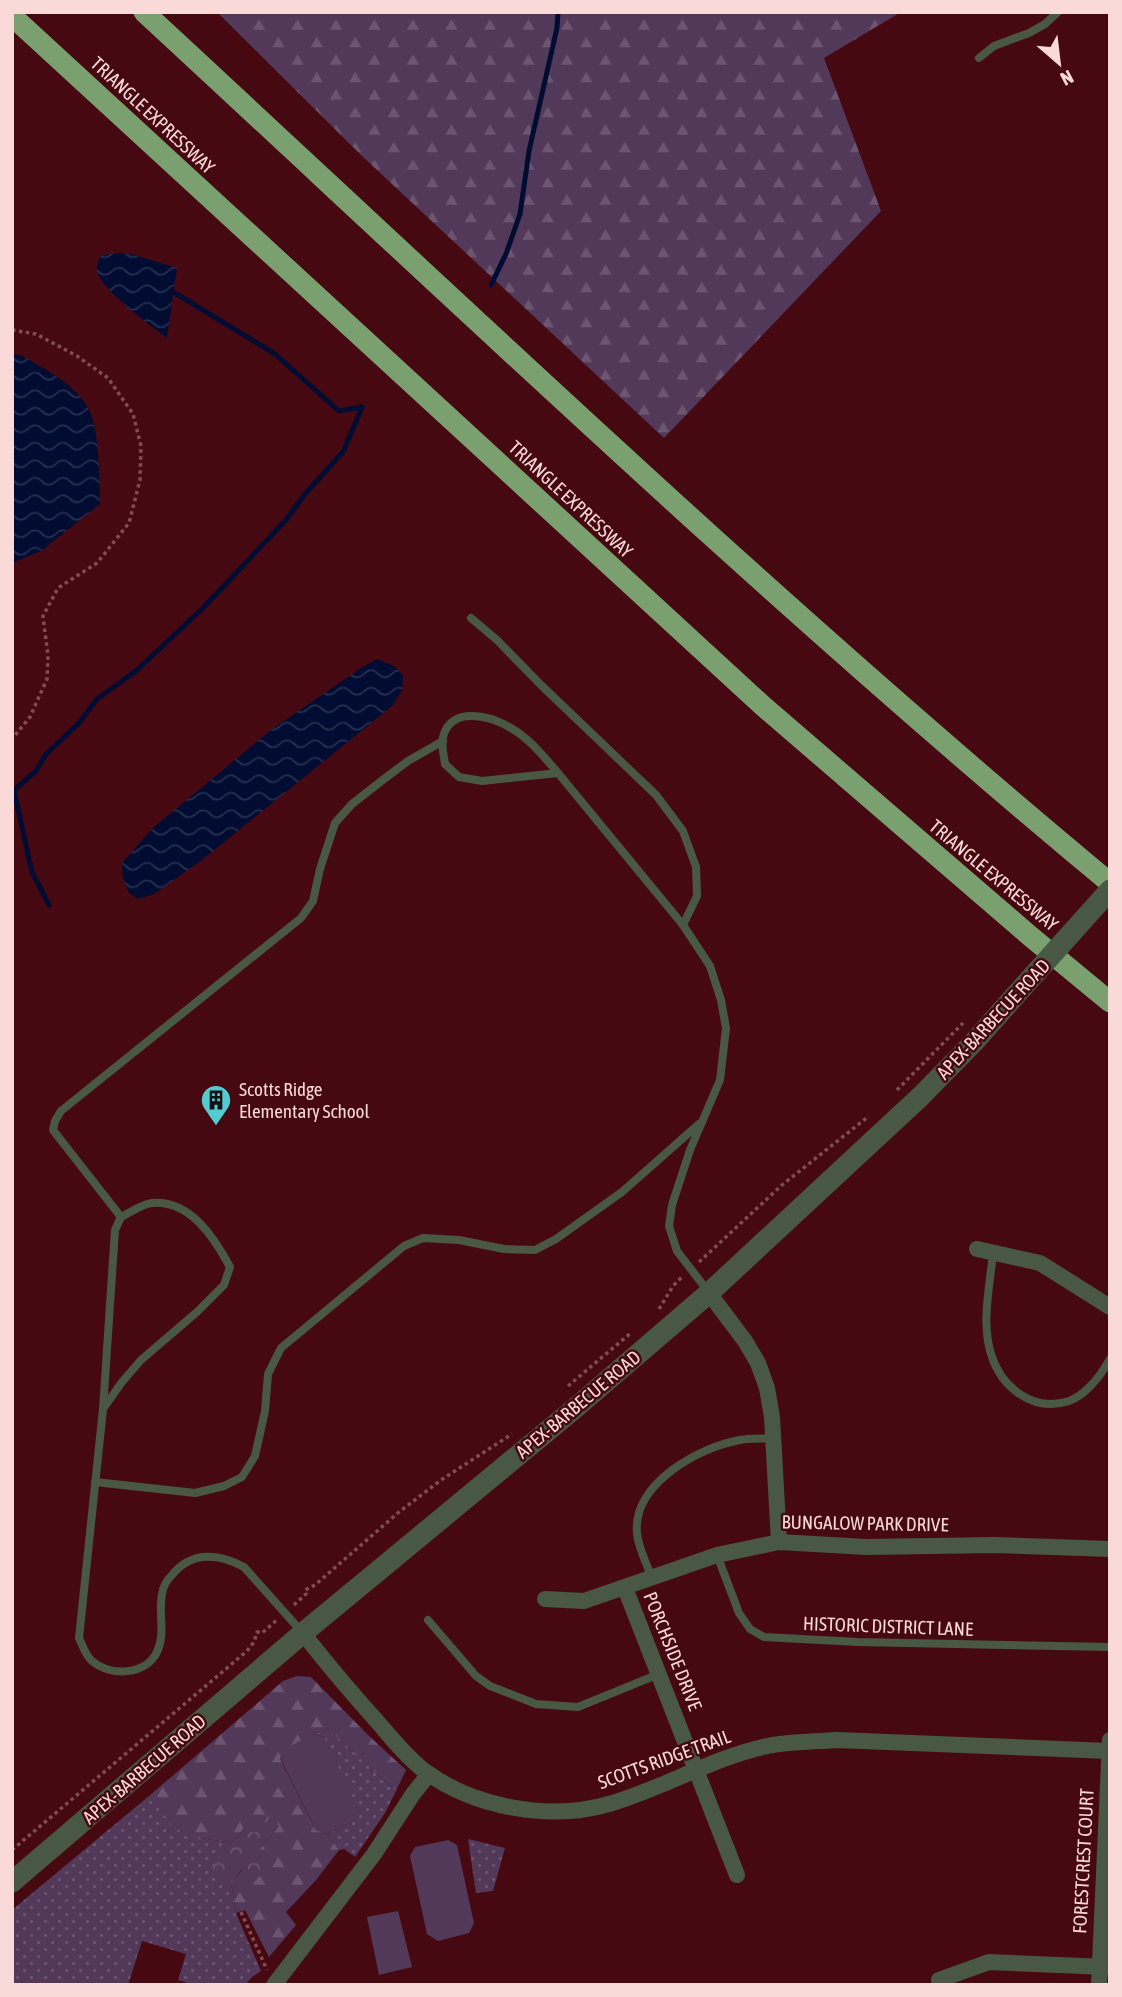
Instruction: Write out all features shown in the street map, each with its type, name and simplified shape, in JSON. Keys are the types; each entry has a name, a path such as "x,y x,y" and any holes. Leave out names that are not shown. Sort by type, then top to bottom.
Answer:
{"highway":[{"path":"144,12 740,562 904,709 1110,883"},
{"name":"TRIANGLE EXPRESSWAY","path":"12,16 763,706 1020,928 1110,1002"}],"street":[{"name":"APEX-BARBECUE ROAD","path":"12,1882 303,1633 574,1409 709,1293 920,1097 1110,890"},
{"path":"985,1251 1040,1263 1110,1307"},
{"path":"709,1293 746,1341 767,1388 772,1417 779,1542"},
{"name":"BUNGALOW PARK DRIVE","path":"545,1600 584,1601 717,1555 779,1542 866,1547 995,1545 1110,1549"},
{"name":"PORCHSIDE DRIVE","path":"625,1588 737,1875"},
{"name":"SCOTTS RIDGE TRAIL","path":"303,1633 402,1750 429,1774 445,1784 503,1806 544,1812 578,1811 610,1804 697,1769 765,1746 837,1740 1109,1751"},
{"name":"FORESTCREST COURT","path":"1099,1985 1105,1967 1110,1740"},
{"path":"271,1978 367,1864 429,1774"},
{"path":"939,1980 989,1962 1105,1967"}],"lane":[{"path":"979,58 994,46 1030,33 1058,12"},
{"path":"471,618 656,795 682,831 696,867 696,896 682,925"},
{"path":"558,773 482,781 459,777 445,764 443,737 451,723 464,716 490,717 513,729 538,750 558,773 682,925 710,966 722,1000 726,1028 720,1080 690,1150 671,1205 669,1226 677,1251 709,1293"},
{"path":"121,1217 53,1130 61,1111 301,918 313,901 335,823 352,804 384,779 408,761 443,741"},
{"path":"95,1482 195,1493 224,1486 242,1477 255,1456 265,1411 268,1374 281,1348 404,1246 423,1238 459,1240 504,1249 535,1250 556,1239 622,1192 702,1122"},
{"path":"103,1409 141,1360 224,1285 230,1267 219,1246 196,1219 171,1203 149,1203 121,1217 115,1230 103,1409 79,1638 92,1661 103,1668 117,1672 136,1670 149,1662 156,1654 162,1639 162,1590 177,1569 197,1557 218,1557 244,1567 303,1633"},
{"path":"985,1251 987,1337 997,1370 1017,1393 1047,1404 1068,1401 1090,1386 1110,1359"},
{"path":"652,1578 636,1534 638,1514 645,1498 657,1482 687,1461 712,1449 740,1440 773,1438"},
{"name":"HISTORIC DISTRICT LANE","path":"717,1555 739,1614 750,1629 764,1637 858,1642 1110,1647"},
{"path":"428,1620 476,1676 497,1690 536,1704 578,1707 659,1674"}],"path":[{"path":"12,330 36,334 77,356 108,378 133,414 141,446 140,480 128,523 97,563 58,588 43,617 48,656 47,679 30,717 12,739"},
{"path":"895,1092 967,1020"},
{"path":"710,1252 782,1185 871,1115"},
{"path":"659,1310 678,1280"},
{"path":"565,1389 638,1327"},
{"path":"306,1594 305,1590 315,1585 420,1496 514,1432"},
{"path":"12,1850 247,1651 257,1632 262,1633"},
{"path":"241,1912 271,1978"}],"green space":[{"path":"217,12 901,12 824,58 881,211 664,438 362,156"},
{"path":"297,1676 311,1677 406,1770 396,1791 329,1730 314,1734 280,1759 316,1830 327,1834 339,1850 286,1912 296,1925 269,1957 245,1910 236,1913 231,1883 279,1826 254,1833 245,1827 232,1843 201,1838 175,1829 149,1796 283,1681"},
{"path":"329,1730 396,1791 385,1813 355,1857 344,1849 339,1850 327,1834 356,1820 324,1737 314,1734"},
{"path":"314,1734 324,1737 360,1812 356,1820 327,1834 316,1830 280,1758 284,1749"},
{"path":"149,1796 160,1809 201,1838 232,1843 212,1868 231,1883 236,1913 261,1971 245,1985 194,1985 178,1980 186,1954 142,1941 128,1985 14,1985 12,1910"},
{"path":"268,1816 279,1826 255,1855 270,1867 256,1880 242,1869 231,1883 211,1868 246,1826 254,1833"},
{"path":"468,1839 505,1848 493,1891 476,1893"},
{"path":"448,1840 457,1845 474,1923 469,1933 438,1941 427,1934 410,1856 415,1847"},
{"path":"398,1911 412,1967 379,1975 367,1917"}],"water":[{"path":"114,253 131,254 177,268 167,338 128,307 101,280 97,272 99,260 101,256"},
{"path":"12,354 21,355 58,377 75,391 88,408 97,441 100,504 41,551 12,563"},
{"path":"377,659 394,666 403,675 402,691 392,706 202,860 154,894 138,899 129,893 123,878 122,863 153,828 271,730"}],"waterway":[{"path":"491,285 506,254 520,214 529,151 557,28 558,12"},
{"path":"175,293 275,354 339,411 362,407"},
{"path":"12,792 36,771 46,754 79,723 97,699 136,671 203,608 286,520 305,494 343,452 362,407"},
{"path":"14,791 32,872 49,905"}],"place":[{"name":"Scotts Ridge Elementary School","path":"216,1127"}]}
